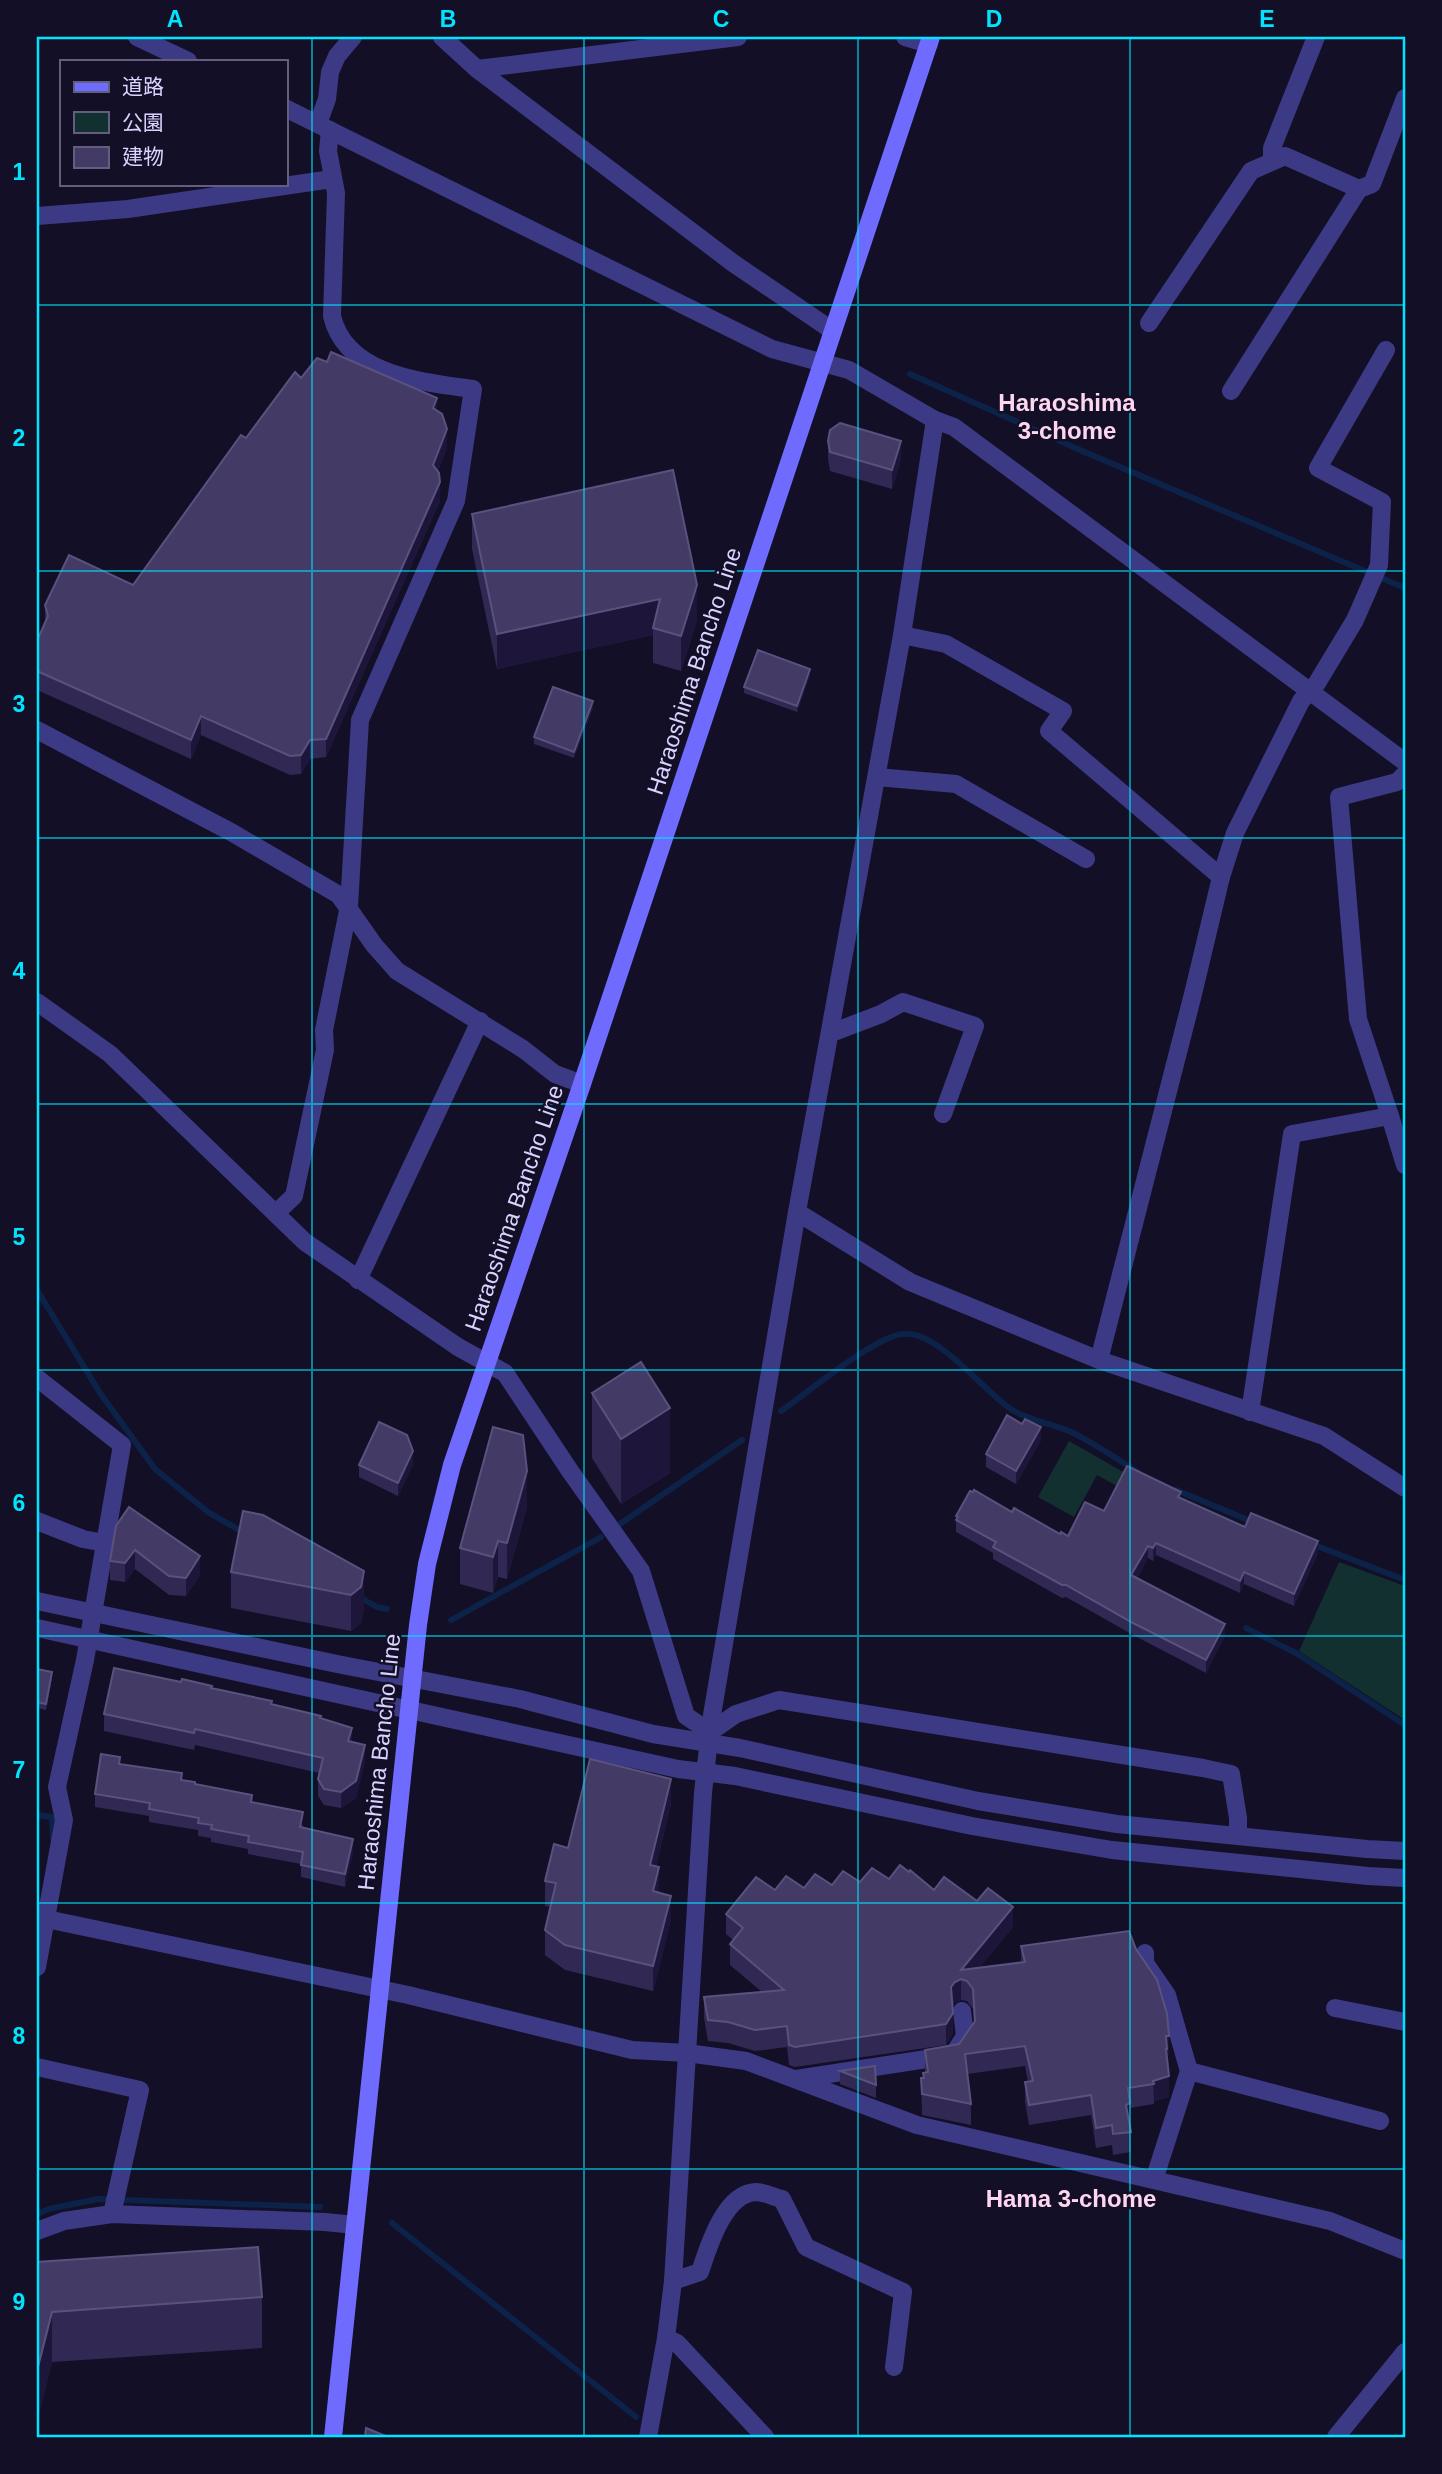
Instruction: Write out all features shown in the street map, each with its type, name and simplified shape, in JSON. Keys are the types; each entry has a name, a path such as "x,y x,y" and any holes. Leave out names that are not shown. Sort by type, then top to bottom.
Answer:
{"main road":[{"name":"Haraoshima Bancho Line","path":"333,2437 409,1710 424,1588 439,1510 930,41"}],"street":[{"path":"137,37 186,60"},
{"path":"276,1213 294,1196 326,1050 324,1030 349,906 360,720 456,500 473,389 420,381 376,366 358,355 336,331 332,316 336,193 324,127 330,72 337,56 353,37"},
{"path":"442,37 477,68 733,263 833,331"},
{"path":"477,68 738,37"},
{"path":"905,37 930,41"},
{"path":"1272,161 1272,148 1316,37"},
{"path":"1231,391 1359,189 1372,184 1405,99"},
{"path":"287,109 772,349 849,370 935,420 954,427 1405,761"},
{"path":"1149,323 1251,171 1285,156 1359,189"},
{"path":"287,186 332,179"},
{"path":"37,216 128,209 284,186"},
{"path":"1099,1360 1221,877 1235,833 1301,701 1311,690 1354,620 1375,575 1382,502 1318,468 1386,351"},
{"path":"648,2437 666,2338 673,2281 709,1737 797,1212 902,635 935,420"},
{"path":"902,635 946,645 1063,711 1049,731 1221,877"},
{"path":"37,730 231,832 339,895 374,946 397,971 523,1049 555,1074 582,1084"},
{"path":"1405,774 1397,782 1339,797 1358,1018 1405,1165"},
{"path":"877,777 956,785 1086,859"},
{"path":"37,1002 110,1054 305,1242 458,1347 505,1373 524,1405 641,1571 686,1716 709,1737"},
{"path":"831,1033 881,1014 903,1002 975,1026 943,1114"},
{"path":"358,1280 480,1021"},
{"path":"1250,1412 1292,1135 1390,1116"},
{"path":"797,1212 910,1282 1099,1360 1324,1436 1405,1488"},
{"path":"37,1378 122,1445 88,1639 57,1787 64,1820 40,1918 37,1967"},
{"path":"37,1521 83,1539 105,1543"},
{"path":"37,1601 520,1699 653,1734 709,1737 740,1748 978,1801 1116,1824 1405,1851"},
{"path":"37,1628 409,1710 480,1723 678,1769 735,1776 972,1826 1112,1850 1368,1877 1405,1878"},
{"path":"709,1737 736,1714 779,1700 1203,1768 1231,1774 1238,1836"},
{"path":"40,1918 408,1995 632,2050 687,2053 746,2062 917,2125 1330,2221 1405,2251"},
{"path":"1144,1953 1145,1963 1167,1995 1189,2071 1154,2180"},
{"path":"1335,2008 1405,2022"},
{"path":"792,2080 953,2055 965,2036 962,2011"},
{"path":"37,2067 140,2090 114,2204"},
{"path":"1189,2071 1380,2121"},
{"path":"673,2281 699,2273 712,2233 733,2203 745,2194 758,2192 782,2199 806,2247 903,2292 894,2367"},
{"path":"37,2231 114,2204 355,2225"},
{"path":"666,2338 677,2343 765,2437"},
{"path":"1336,2437 1405,2352"}],"green space":[{"path":"1069,1441 1125,1473 1117,1486 1097,1475 1074,1517 1038,1497"},
{"path":"1339,1562 1405,1586 1405,1720 1299,1651"}],"building":[{"path":"331,352 437,398 433,408 442,414 447,429 433,465 439,473 440,482 326,739 310,740 301,755 290,756 201,716 191,740 37,671 37,641 48,616 45,605 69,555 133,585 241,435 246,438 295,372 301,378 317,358 327,362"},
{"path":"840,423 901,441 892,470 830,452 830,430"},
{"path":"673,470 697,585 681,636 653,628 660,599 497,634 472,514"},
{"path":"758,650 810,669 797,706 744,687"},
{"path":"553,687 593,701 574,752 534,737"},
{"path":"641,1362 670,1408 621,1439 592,1393"},
{"path":"1007,1415 1022,1424 1025,1419 1041,1427 1016,1471 986,1454"},
{"path":"379,1422 407,1435 413,1451 398,1483 359,1465"},
{"path":"493,1427 523,1435 527,1471 507,1543 498,1541 493,1557 460,1548"},
{"path":"1127,1466 1181,1492 1178,1497 1245,1527 1251,1513 1318,1541 1294,1594 1244,1572 1240,1581 1156,1543 1153,1548 1148,1546 1131,1575 1225,1624 1206,1660 993,1547 996,1542 956,1520 970,1491 974,1490 1012,1512 1014,1508 1068,1536 1085,1502 1104,1511"},
{"path":"129,1507 200,1556 186,1578 169,1576 135,1550 125,1563 110,1561 116,1526"},
{"path":"243,1511 263,1515 364,1571 361,1587 351,1595 231,1572"},
{"path":"114,1668 181,1682 182,1679 272,1701 271,1704 321,1716 320,1718 352,1728 348,1741 365,1745 356,1781 341,1792 324,1789 318,1779 323,1758 195,1729 194,1733 104,1714"},
{"path":"37,1669 52,1672 46,1704 37,1702"},
{"path":"101,1754 120,1757 119,1764 182,1773 181,1780 252,1795 251,1802 303,1812 300,1827 353,1839 345,1874 301,1865 303,1852 248,1842 249,1836 211,1829 212,1825 198,1823 199,1818 149,1809 150,1803 95,1794"},
{"path":"590,1759 671,1779 650,1865 659,1867 653,1891 671,1896 653,1966 565,1945 545,1930 556,1883 545,1881 554,1844 568,1848"},
{"path":"900,1865 934,1890 944,1877 977,1901 988,1888 1013,1907 961,1970 1025,1962 1021,1946 1129,1931 1136,1949 1157,1980 1167,2014 1169,2036 1166,2036 1166,2049 1169,2076 1153,2081 1154,2084 1128,2088 1130,2103 1126,2105 1131,2132 1113,2134 1112,2125 1096,2128 1091,2095 1029,2105 1025,2082 1033,2081 1025,2046 965,2054 971,2104 922,2094 921,2078 924,2078 923,2073 928,2072 925,2050 959,2044 975,2021 973,1989 967,1981 961,1979 951,1987 953,2013 946,2024 795,2047 789,2045 787,2026 755,2030 728,2022 708,2020 704,1997 784,1990 730,1944 743,1928 726,1914 756,1877 775,1890 786,1876 804,1888 815,1874 832,1885 843,1871 860,1882 872,1868 889,1879"},
{"path":"875,2066 876,2085 840,2071"},
{"path":"258,2247 262,2297 52,2312 37,2371 37,2262"},
{"path":"366,2428 388,2437 365,2437"}],"waterway":[{"path":"910,374 1080,450 1405,588"},
{"path":"37,1290 100,1393 155,1469 208,1512 246,1534"},
{"path":"781,1411 840,1367 875,1345 902,1334 916,1335 946,1352 1014,1411 1078,1435 1138,1472"},
{"path":"617,1526 742,1440"},
{"path":"1176,1490 1253,1522"},
{"path":"451,1620 601,1537"},
{"path":"1312,1544 1405,1580"},
{"path":"359,1597 377,1607 387,1609"},
{"path":"1246,1628 1296,1653 1405,1725"},
{"path":"37,1815 52,1817 53,1838"},
{"path":"37,2214 98,2199 320,2207"},
{"path":"392,2223 636,2417"}],"district":[{"name":"Haraoshima 3-chome","path":"1067,416"},
{"name":"Hama 3-chome","path":"1071,2198"}]}
